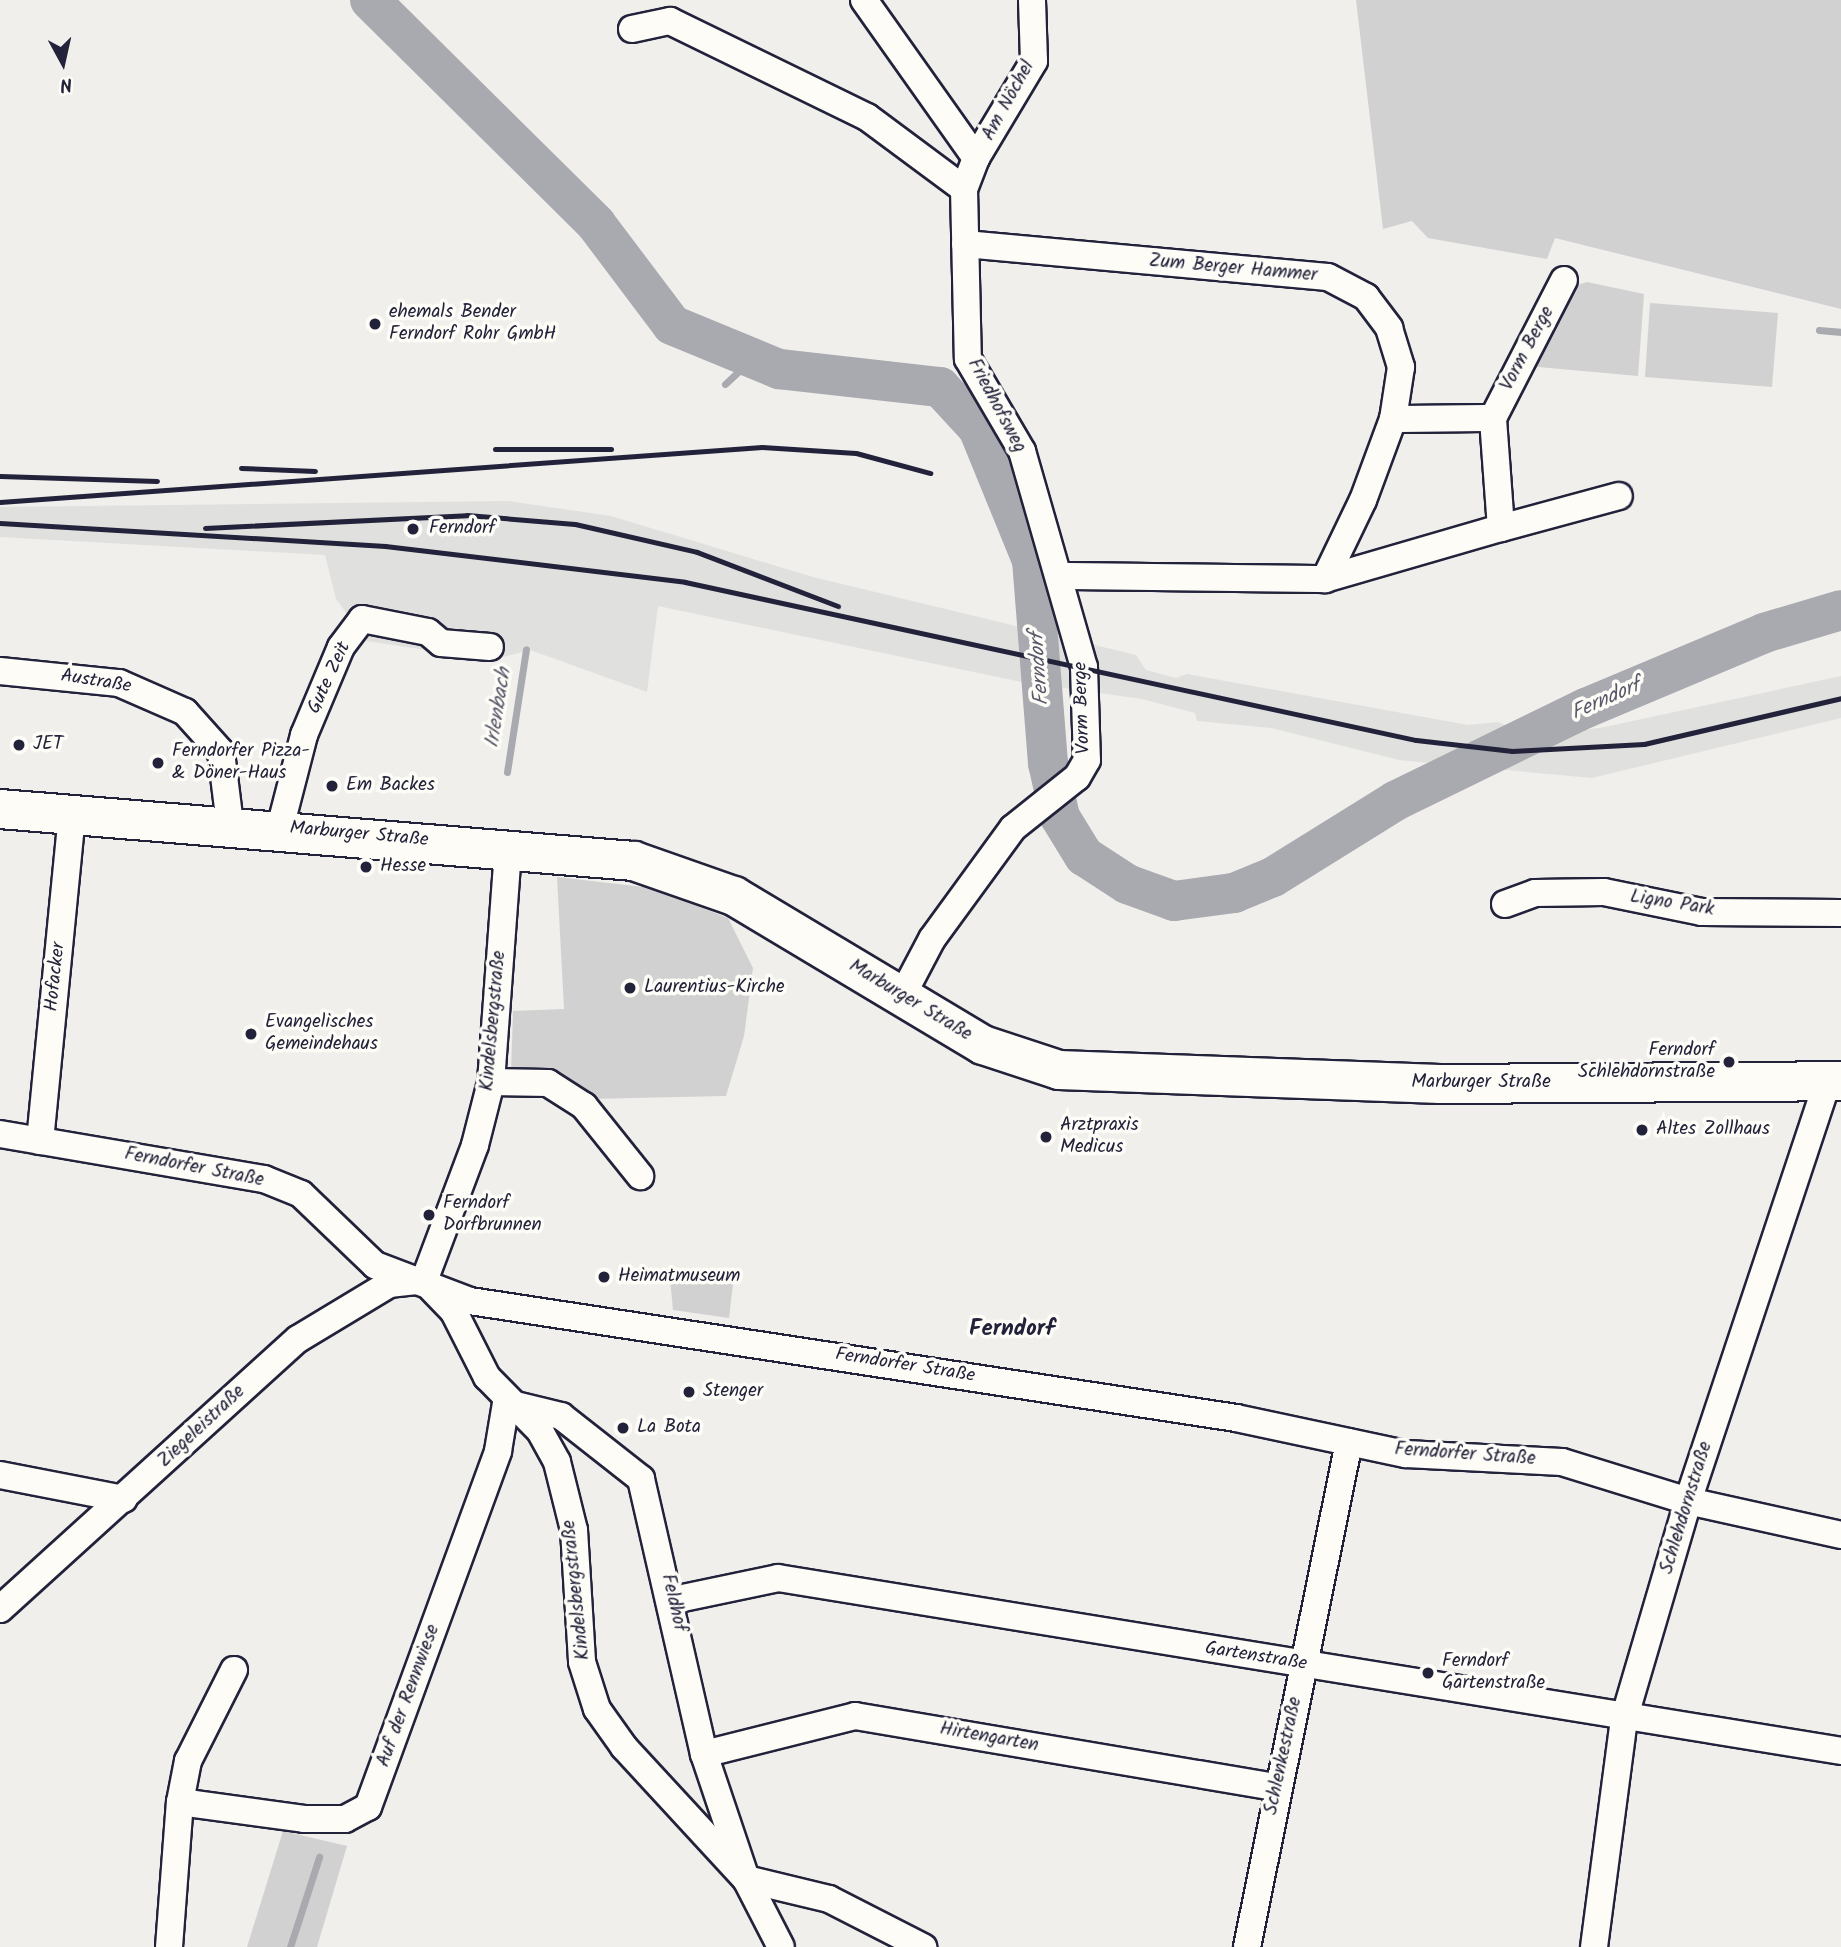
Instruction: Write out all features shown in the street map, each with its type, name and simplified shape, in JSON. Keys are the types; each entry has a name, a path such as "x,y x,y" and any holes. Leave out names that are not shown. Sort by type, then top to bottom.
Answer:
{"main road":[{"name":"Marburger Straße","path":"0,809 280,828 634,861 687,875 902,996 983,1045 1059,1070 1426,1084 1835,1081"}],"street":[{"path":"864,0 976,158"},
{"name":"Am Nöchel","path":"976,158 1034,61 1032,0"},
{"path":"632,29 670,21 695,33 867,117 964,189"},
{"name":"Friedhofsweg","path":"976,158 964,189 968,359 1022,451 1062,576"},
{"name":"Zum Berger Hammer","path":"964,244 1328,277 1366,297 1389,328 1401,367 1392,419"},
{"name":"Vorm Berge","path":"1493,418 1564,280"},
{"path":"1325,579 1392,419 1493,418 1501,528"},
{"path":"1062,576 1325,579 1619,496"},
{"name":"Vorm Berge","path":"902,996 932,939 1013,828 1077,777 1087,760 1084,667 1062,576"},
{"name":"Gute Zeit","path":"280,828 304,735 341,647 362,620 428,632 441,643 489,647"},
{"name":"Austraße","path":"0,671 119,683 186,712 221,752 230,824"},
{"name":"Hofacker","path":"40,1140 72,814"},
{"name":"Kindelsbergstraße","path":"508,849 491,1082 475,1145 424,1281 454,1312 506,1403 540,1431 557,1462 574,1530 582,1662 597,1709 624,1747 746,1879 780,1947"},
{"name":"Ligno Park","path":"1505,904 1535,892 1604,892 1702,912 1841,913"},
{"name":"Schlehdornstraße","path":"1594,1947 1624,1719 1688,1501 1835,1081"},
{"path":"491,1082 548,1083 584,1107 640,1176"},
{"name":"Ferndorfer Straße","path":"0,1134 264,1179 301,1194 375,1265 424,1281 470,1301 1223,1415 1406,1454 1562,1462 1688,1501 1841,1535"},
{"name":"Ziegeleistraße","path":"0,1609 298,1339 389,1284 424,1281"},
{"name":"Feldhof","path":"506,1403 561,1416 641,1479 673,1600 704,1754 746,1879"},
{"name":"Auf der Rennwiese","path":"180,1802 304,1819 345,1819 368,1807 498,1451 506,1403"},
{"name":"Schlenkestraße","path":"1247,1947 1277,1787 1349,1442"},
{"path":"0,1475 124,1499"},
{"name":"Gartenstraße","path":"673,1600 778,1577 1624,1719 1841,1751"},
{"path":"169,1947 180,1802 188,1761 234,1670"},
{"name":"Hirtengarten","path":"704,1754 855,1716 1277,1787"},
{"path":"746,1879 829,1899 923,1947"}],"shaded area":[{"path":"1356,0 1841,0 1841,309 1555,238 1547,259 1428,238 1412,221 1383,229"},
{"path":"1587,282 1644,294 1638,376 1527,366 1568,288"},
{"path":"1650,303 1778,313 1772,387 1645,377"},
{"path":"508,501 611,516 813,577 1136,655 1146,670 1176,678 1187,674 1468,725 1498,722 1527,735 1600,728 1841,676 1841,718 1592,778 1399,760 1271,728 1197,721 1195,713 1142,699 1022,682 658,606 647,692 530,650 491,660 367,641 336,599 325,555 0,537 0,507"},
{"path":"557,877 652,888 728,918 753,968 744,1036 726,1096 587,1099 511,1073 513,1011 564,1009"},
{"path":"669,1268 734,1276 729,1318 673,1310"},
{"path":"283,1831 347,1846 317,1947 247,1947"}],"waterway":[{"name":"Ferndorf","path":"370,0 596,224 672,325 779,369 940,387 978,428 1032,560 1048,763 1060,817 1084,856 1127,884 1174,901 1234,893 1273,877 1395,801 1586,708 1764,633 1841,610"},
{"path":"1819,330 1841,332"},
{"name":"Irlenbach","path":"725,384 753,358"},
{"name":"Irlenbach","path":"507,772 526,649"},
{"name":"Irlenbach","path":"290,1947 319,1857"}],"railway":[{"path":"0,502 762,447 856,453 930,473"},
{"path":"495,449 611,449"},
{"path":"241,468 315,471"},
{"path":"0,476 157,481"},
{"path":"205,528 467,515 575,524 697,552 838,606"},
{"path":"0,523 385,546 685,582 1416,740 1512,751 1644,744 1841,698"}],"place":[{"name":"ehemals Bender Ferndorf Rohr GmbH","path":"375,324"},
{"name":"Ferndorf","path":"413,529"},
{"name":"JET","path":"19,745"},
{"name":"Ferndorfer Pizza- & Döner-Haus","path":"158,763"},
{"name":"Em Backes","path":"332,786"},
{"name":"Hesse","path":"366,867"},
{"name":"Laurentius-Kirche","path":"630,988"},
{"name":"Evangelisches Gemeindehaus","path":"251,1034"},
{"name":"Ferndorf Schlehdornstraße","path":"1729,1062"},
{"name":"Altes Zollhaus","path":"1642,1130"},
{"name":"Arztpraxis Medicus","path":"1046,1137"},
{"name":"Ferndorf Dorfbrunnen","path":"429,1215"},
{"name":"Heimatmuseum","path":"604,1277"},
{"name":"Stenger","path":"689,1392"},
{"name":"La Bota","path":"623,1428"},
{"name":"Ferndorf Gartenstraße","path":"1428,1673"}],"district":[{"name":"Ferndorf","path":"1012,1329"}]}
